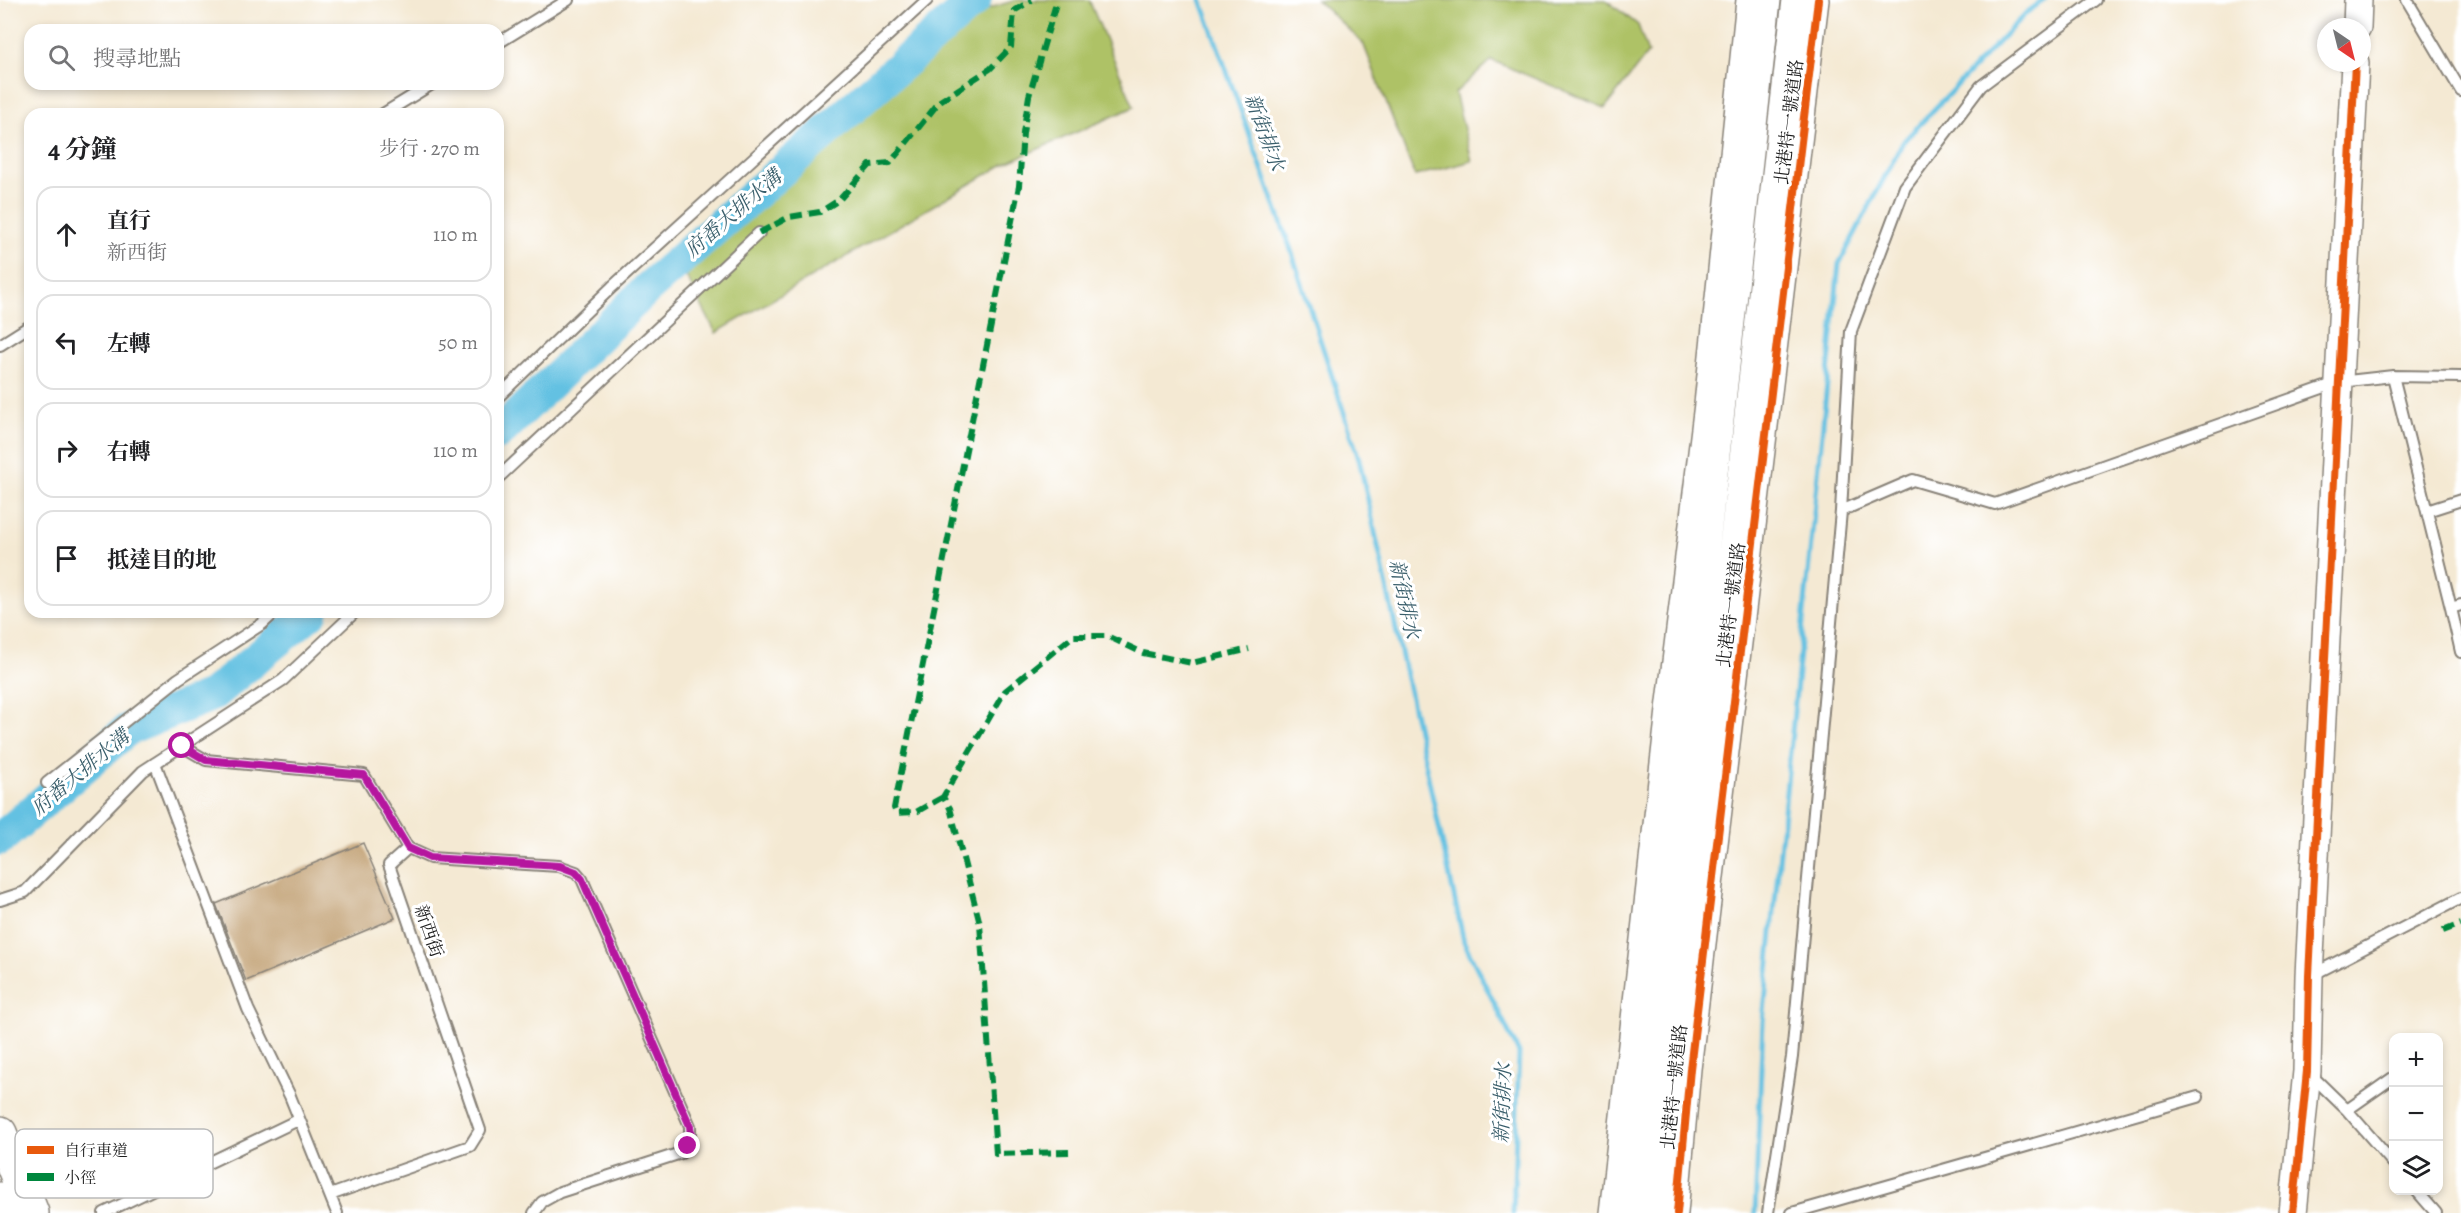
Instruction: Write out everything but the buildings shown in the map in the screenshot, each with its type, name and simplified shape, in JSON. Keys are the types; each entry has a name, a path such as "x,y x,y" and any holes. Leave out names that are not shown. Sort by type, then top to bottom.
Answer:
{"main road":[{"path":"0,1133 15,1170"},
{"path":"26,1198 32,1213"},
{"path":"0,1199 5,1213"}],"street":[{"path":"1610,1213 1666,710 1706,392 1747,0"},
{"name":"北港特一號道路","path":"1631,1213 1767,0"},
{"name":"北港特一號道路","path":"1656,1213 1796,0"},
{"name":"北港特一號道路","path":"1677,1213 1692,1057 1818,0"},
{"path":"2357,18 2358,0"},
{"path":"2293,1213 2307,1071 2309,976 2355,72"}],"lane":[{"path":"504,39 568,0"},
{"path":"504,391 612,287 927,0"},
{"path":"1768,1213 1792,1057 1841,511 1851,331 1905,188 1981,86 2096,0"},
{"path":"2407,0 2461,91"},
{"path":"393,108 422,90"},
{"path":"504,472 759,233"},
{"path":"0,345 24,330"},
{"path":"1841,511 1913,480 1995,504 2339,382 2393,376 2461,377"},
{"path":"2393,376 2427,511 2456,607 2461,652"},
{"path":"2427,511 2461,500"},
{"path":"47,783 178,679 268,618"},
{"path":"0,900 25,892 143,771 283,680 349,618"},
{"path":"182,746 206,760 364,775 408,848 430,858 560,866 576,872 582,879 690,1126 690,1141 681,1153 560,1192 542,1202 534,1213"},
{"path":"155,763 248,1009 290,1096 337,1213"},
{"name":"新西街","path":"330,1195 470,1146 480,1130 389,866 408,848"},
{"path":"2309,976 2461,898"},
{"path":"2307,1071 2347,1110 2389,1158"},
{"path":"2347,1110 2389,1081"},
{"path":"1792,1213 2198,1097"},
{"path":"213,1161 298,1120"},
{"path":"2420,1195 2436,1213"},
{"path":"104,1213 135,1198"}],"green space":[{"path":"1016,0 1089,0 1134,107 1004,164 716,333 686,276 765,196 981,11"},
{"path":"1317,0 1606,0 1638,25 1648,53 1605,108 1491,60 1455,93 1472,161 1415,176 1363,43"}],"waterway":[{"name":"府番大排水溝","path":"504,428 647,289 975,0"},
{"name":"新街排水","path":"1201,0 1290,247 1359,459 1464,942 1519,1053 1513,1213"},
{"path":"1755,1213 1763,1021 1839,264 1903,142 2026,13 2044,0"},
{"name":"府番大排水溝","path":"0,839 127,730 212,695 305,618"}],"marked path":[{"path":"759,233 789,217 820,212 839,200 870,165 890,163 940,101 990,69 1011,47 1014,11 1032,0"},
{"path":"943,797 916,812 896,813 894,808 1019,186 1023,133 1029,96 1057,0"},
{"path":"1069,1152 996,1154 980,924 950,808 943,797 1005,691 1073,636 1107,636 1143,653 1192,663 1249,649"},
{"path":"2443,931 2461,924"}],"cycle path":[{"path":"1677,1213 1690,1069 1818,0"},
{"path":"2293,1213 2307,1071 2309,976 2355,72"}],"route":[{"path":"182,746 206,760 364,775 408,848 430,858 560,866 576,872 582,879 690,1126 688,1146"}]}
